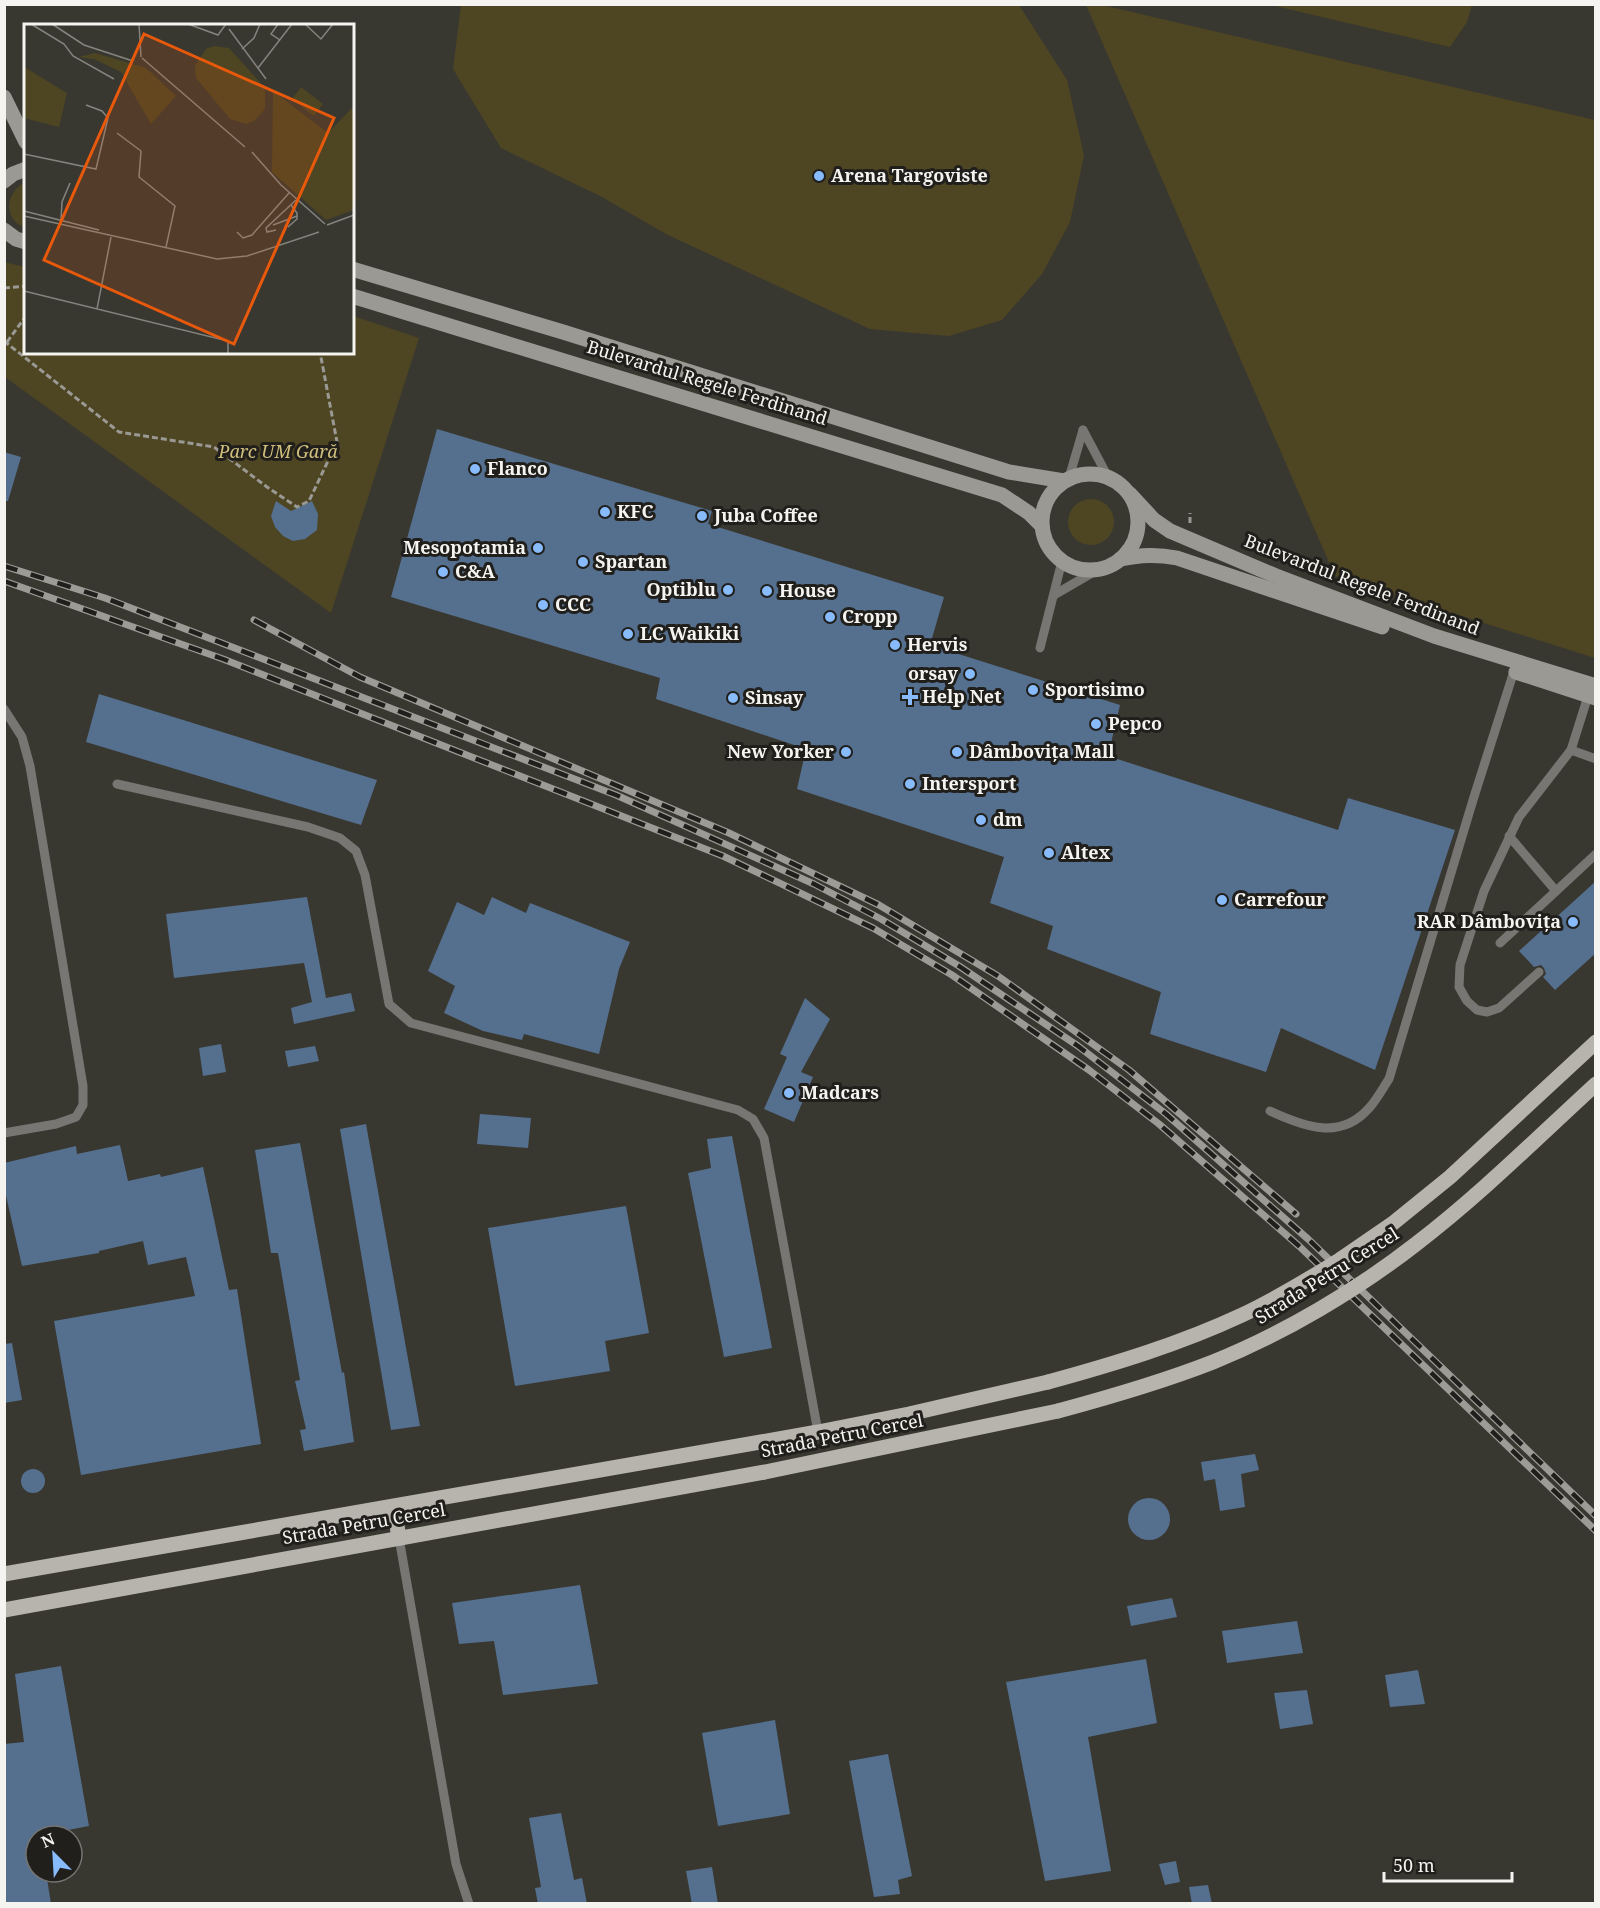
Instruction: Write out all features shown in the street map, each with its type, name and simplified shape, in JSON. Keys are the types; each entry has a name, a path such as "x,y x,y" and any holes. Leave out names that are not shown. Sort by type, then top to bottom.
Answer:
{"main road":[{"path":"4,97 24,138"},
{"path":"4,162 5,180"},
{"path":"5,180 24,170"},
{"path":"4,230 16,239 24,241"},
{"name":"Bulevardul Regele Ferdinand","path":"354,270 563,332 1016,474 1066,479"},
{"name":"Bulevardul Regele Ferdinand","path":"354,297 1002,495 1029,513 1041,525 1048,545 1062,561"},
{"path":"1041,525 1042,511 1048,497 1066,479 1078,475 1094,474 1108,477"},
{"name":"Bulevardul Regele Ferdinand","path":"1108,477 1120,484 1154,520 1170,531 1276,576 1593,693"},
{"path":"1062,561 1073,567 1097,570 1120,559 1129,550 1136,536 1139,522 1136,506 1130,494"},
{"name":"Bulevardul Regele Ferdinand","path":"1120,559 1141,554 1177,558 1514,671 1593,693"},
{"name":"Strada Petru Cercel","path":"4,1574 818,1432 1048,1382 1154,1351 1244,1314 1296,1287 1392,1224 1450,1177 1596,1042"},
{"name":"Strada Petru Cercel","path":"4,1610 765,1472 1058,1411 1108,1397 1215,1361 1260,1341 1318,1309 1407,1250 1470,1200 1596,1084"},
{"path":"394,1507 399,1538"}],"lane":[{"path":"1066,479 1083,430 1108,477"},
{"path":"1040,648 1062,561"},
{"path":"1054,595 1097,570"},
{"path":"1270,1111 1294,1122 1316,1128 1335,1128 1353,1122 1369,1108 1389,1079 1514,671"},
{"path":"1539,972 1499,1008 1487,1012 1477,1010 1467,1000 1460,987 1460,965 1484,891 1519,817 1571,750 1593,693"},
{"path":"4,709 22,737 30,766 83,1086 83,1105 76,1117 56,1124 4,1133"},
{"path":"1571,750 1596,759"},
{"path":"117,784 308,827 340,838 356,851 365,874 389,1004 411,1023 738,1110 753,1119 764,1138 818,1432"},
{"path":"1509,836 1556,891"},
{"path":"1500,944 1596,854"},
{"path":"399,1538 456,1864 469,1904"}],"path":[{"path":"4,288 24,286"},
{"path":"24,319 6,342 119,432 214,447 297,507 309,501 337,442 320,354"}],"green space":[{"name":"Arena Targoviste","path":"461,5 1019,5 1067,80 1084,155 1070,222 1042,274 1002,320 949,336 870,329 666,234 602,197 501,148 453,69"},
{"path":"1086,5 1102,5 1595,120 1595,658 1335,576"},
{"path":"1271,5 1472,5 1467,22 1450,47"},
{"path":"24,183 24,227 13,219 9,206 10,199"},
{"name":"Parc UM Gară","path":"4,262 24,267 24,354 354,354 354,316 419,338 331,613 5,377"},
{"path":"1091,499 1107,506 1114,522 1107,538 1091,545 1075,538 1068,522 1075,506"}],"building":[{"name":"Dâmbovița Mall","path":"437,429 712,511 708,524 944,597 930,645 1120,705 1108,756 1338,830 1348,798 1455,830 1375,1070 1281,1028 1266,1072 1150,1034 1161,992 1047,949 1053,926 990,903 1004,857 797,789 806,749 656,699 660,678 391,597"},
{"path":"4,452 21,457 8,501 4,501"},
{"path":"276,501 291,511 312,501 318,514 317,530 305,539 293,541 283,536 275,527 271,516"},
{"path":"99,694 377,780 361,825 86,742"},
{"name":"RAR Dâmbovița","path":"1596,881 1596,953 1555,990 1543,977 1546,974 1544,968 1541,965 1534,967 1519,951"},
{"path":"307,897 326,998 351,993 355,1011 294,1024 291,1008 312,1002 304,963 174,978 166,914"},
{"path":"492,897 526,913 530,903 630,942 619,969 599,1054 524,1034 522,1040 483,1031 444,1013 455,986 428,971 457,902 484,915"},
{"path":"805,998 830,1019 801,1072 813,1077 794,1122 764,1109 787,1057 780,1054"},
{"path":"221,1044 226,1072 203,1076 199,1048"},
{"path":"315,1046 319,1061 288,1067 285,1051"},
{"path":"480,1114 531,1118 528,1148 477,1144"},
{"path":"366,1124 420,1426 391,1430 340,1129"},
{"path":"732,1136 772,1348 724,1357 688,1173 711,1168 707,1139"},
{"path":"300,1143 342,1373 344,1372 354,1442 304,1451 300,1430 306,1429 295,1381 300,1380 278,1253 271,1253 255,1150"},
{"path":"120,1145 128,1181 160,1174 161,1177 203,1167 229,1290 237,1289 261,1444 81,1475 54,1321 195,1296 186,1257 148,1265 143,1241 99,1251 99,1253 22,1266 4,1187 4,1163 76,1146 77,1154"},
{"path":"626,1206 649,1333 605,1341 610,1371 515,1386 488,1228"},
{"path":"12,1343 22,1400 4,1403 4,1344"},
{"path":"1255,1454 1259,1470 1241,1474 1245,1507 1220,1511 1215,1479 1204,1481 1201,1462"},
{"path":"33,1469 42,1472 45,1481 42,1490 33,1493 24,1490 21,1481 24,1472"},
{"path":"1149,1498 1157,1499 1164,1504 1169,1511 1169,1527 1164,1534 1157,1539 1149,1540 1141,1539 1134,1534 1129,1527 1128,1519 1129,1511 1134,1504 1141,1499"},
{"path":"580,1585 598,1684 503,1695 494,1641 459,1644 452,1603"},
{"path":"1172,1598 1177,1617 1131,1626 1127,1606"},
{"path":"1297,1621 1303,1653 1227,1663 1222,1631"},
{"path":"1146,1659 1157,1723 1088,1737 1111,1871 1045,1881 1006,1682"},
{"path":"61,1666 89,1826 84,1827 84,1824 24,1824 24,1884 48,1884 51,1904 4,1904 4,1744 24,1742 15,1674"},
{"path":"1418,1670 1425,1704 1390,1707 1385,1675"},
{"path":"1307,1690 1313,1724 1280,1729 1274,1693"},
{"path":"775,1720 790,1814 718,1826 702,1733"},
{"path":"888,1754 912,1876 898,1880 900,1894 874,1897 849,1761"},
{"path":"561,1813 574,1880 582,1878 587,1904 538,1904 535,1888 541,1887 529,1818"},
{"path":"1176,1861 1180,1882 1165,1885 1159,1864"},
{"path":"712,1867 718,1904 692,1904 686,1871"},
{"path":"1208,1885 1212,1904 1192,1904 1189,1887"}],"railway":[{"path":"4,566 105,598 616,795 814,884 881,919 959,966 1078,1046 1166,1114 1308,1239 1596,1516"},
{"path":"4,581 223,659 723,856 873,928 952,975 1089,1070 1159,1124 1299,1246 1596,1531"},
{"path":"254,620 360,677 729,833 879,905 998,976 1129,1070 1296,1214"}],"place":[{"name":"Arena Targoviste","path":"819,176"},
{"name":"Flanco","path":"475,469"},
{"name":"KFC","path":"605,512"},
{"name":"Juba Coffee","path":"702,516"},
{"name":"Mesopotamia","path":"538,548"},
{"name":"Spartan","path":"583,562"},
{"name":"C&A","path":"443,572"},
{"name":"Optiblu","path":"728,590"},
{"name":"House","path":"767,591"},
{"name":"CCC","path":"543,605"},
{"name":"Cropp","path":"830,617"},
{"name":"LC Waikiki","path":"628,634"},
{"name":"Hervis","path":"895,645"},
{"name":"orsay","path":"970,674"},
{"name":"Sportisimo","path":"1033,690"},
{"name":"Help Net","path":"910,697"},
{"name":"Sinsay","path":"733,698"},
{"name":"Pepco","path":"1096,724"},
{"name":"New Yorker","path":"846,752"},
{"name":"Dâmbovița Mall","path":"957,752"},
{"name":"Intersport","path":"910,784"},
{"name":"dm","path":"981,820"},
{"name":"Altex","path":"1049,853"},
{"name":"Carrefour","path":"1222,900"},
{"name":"RAR Dâmbovița","path":"1573,922"},
{"name":"Madcars","path":"789,1093"}]}
